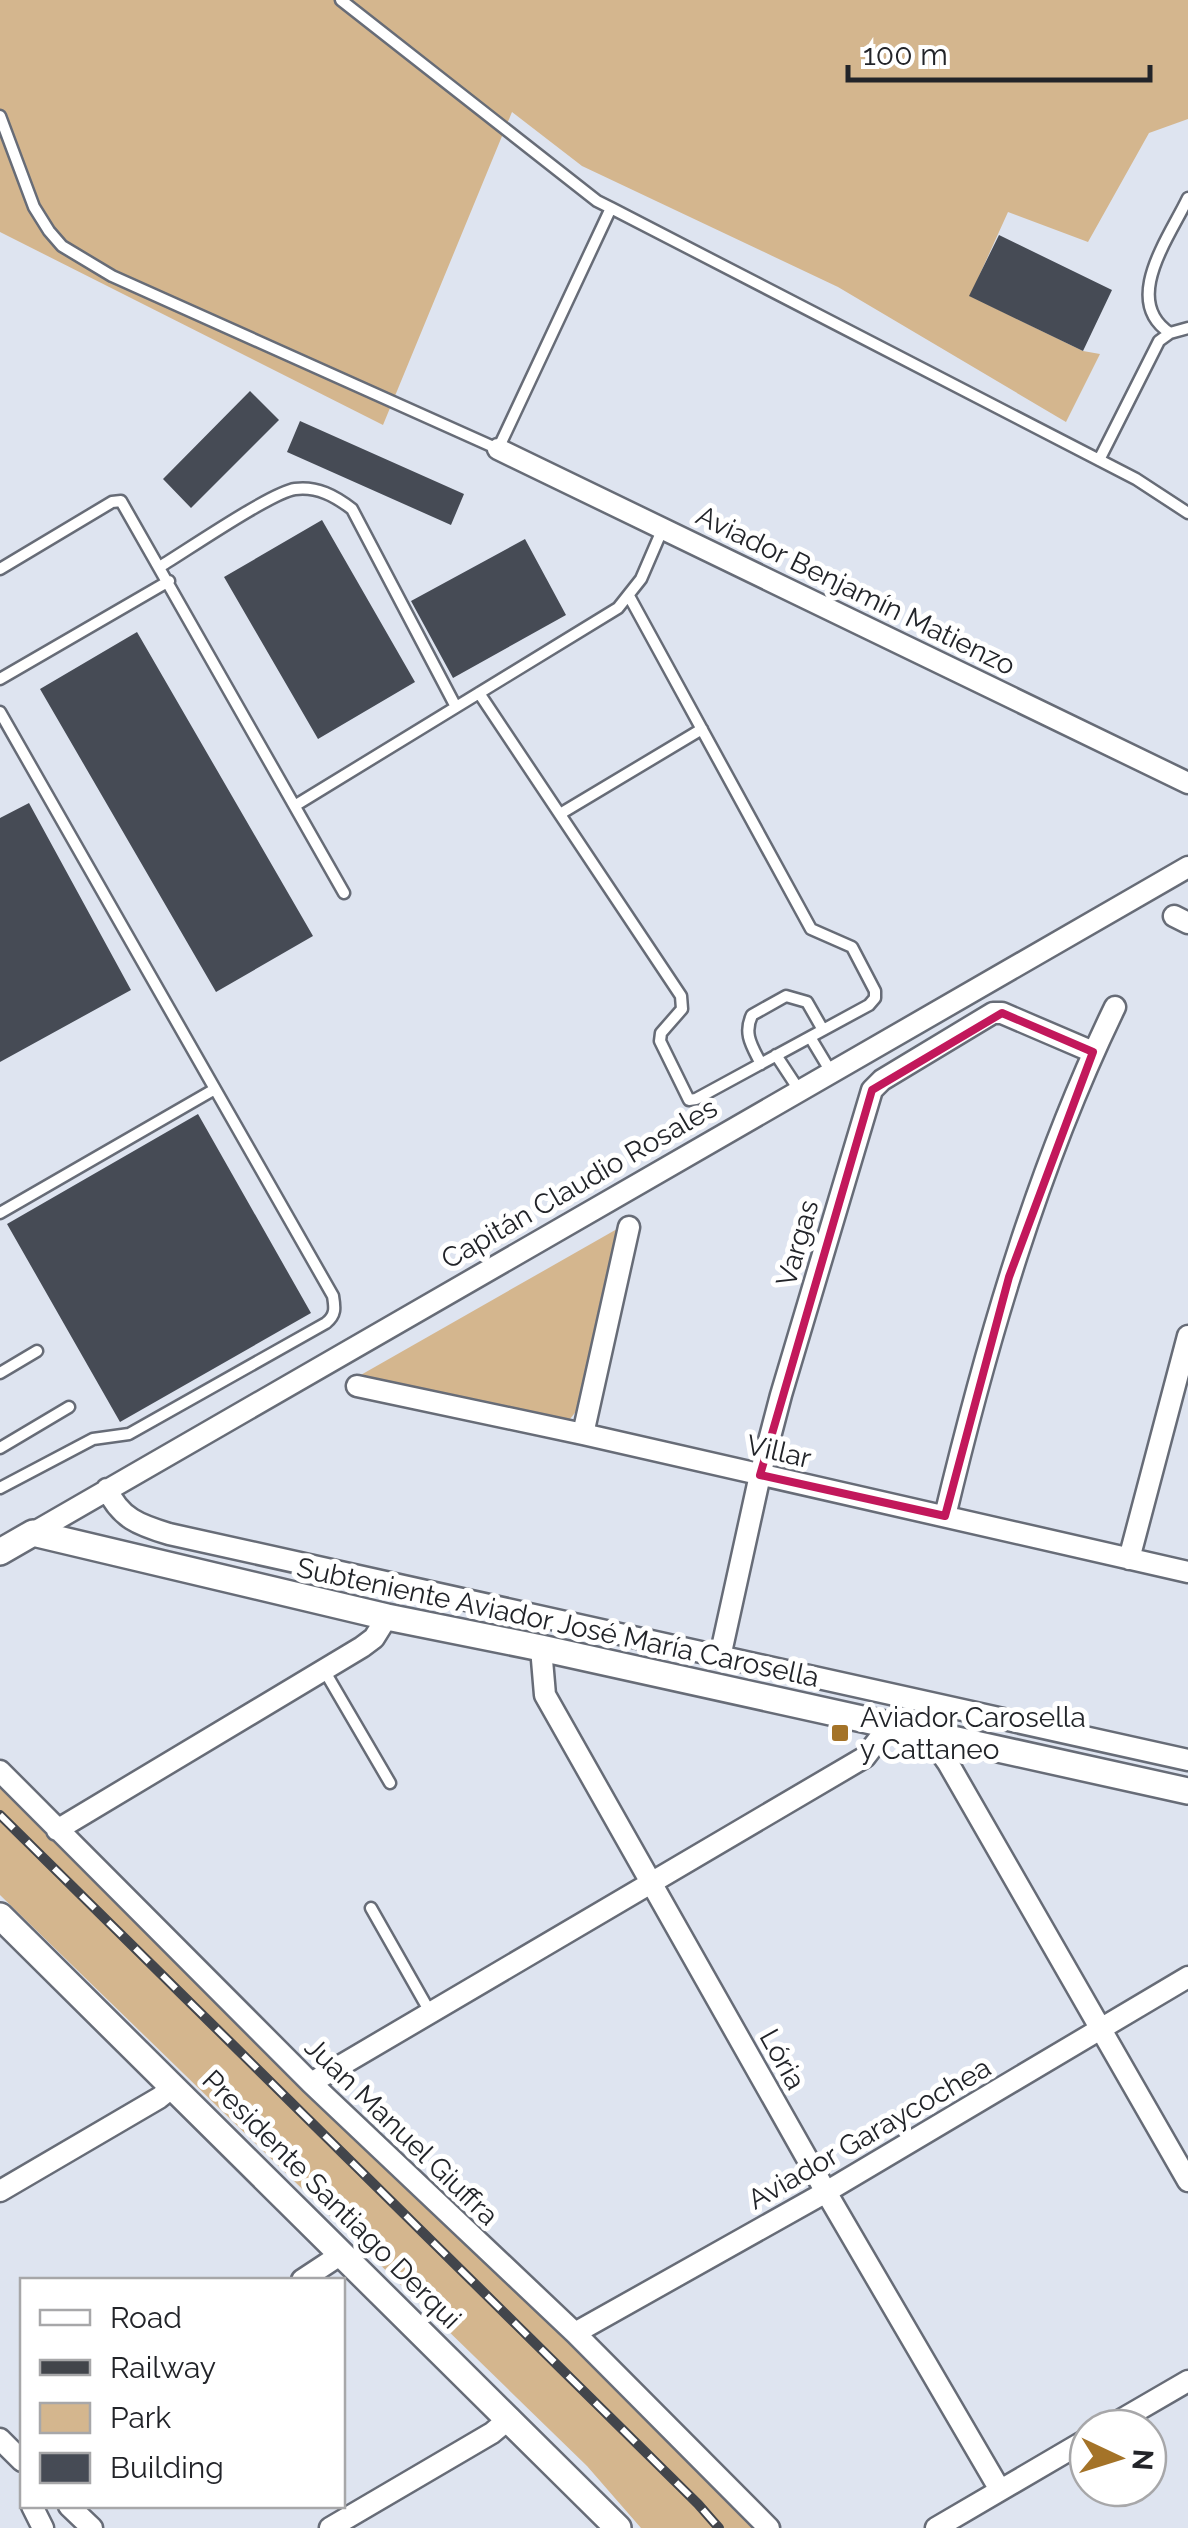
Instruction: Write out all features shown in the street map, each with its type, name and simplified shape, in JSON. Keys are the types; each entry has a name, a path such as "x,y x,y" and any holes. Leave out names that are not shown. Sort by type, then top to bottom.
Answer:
{"street":[{"name":"Aviador Benjamín Matienzo","path":"498,448 1188,783"},
{"name":"Capitán Claudio Rosales","path":"0,1552 1188,866"},
{"path":"946,1516 1009,1276 1068,1111 1115,1006"},
{"name":"Vargas","path":"720,1657 760,1475 872,1090 882,1080 993,1013 1002,1012 1093,1052"},
{"path":"583,1434 628,1227"},
{"path":"1128,1559 1188,1336"},
{"name":"Villar","path":"357,1386 1188,1572"},
{"path":"107,1489 116,1509 126,1518 169,1534 1188,1760"},
{"name":"Subteniente Aviador José María Carosella","path":"32,1533 387,1617 1188,1791"},
{"path":"57,1830 374,1638 387,1617"},
{"name":"Lória","path":"541,1648 544,1695 1000,2490"},
{"path":"311,2083 865,1756 888,1727"},
{"path":"926,1732 948,1763 1188,2180"},
{"name":"Juan Manuel Giuffra","path":"0,1770 311,2083 575,2333 769,2528"},
{"name":"Presidente Santiago Derqui","path":"1,1919 618,2528"},
{"name":"Aviador Garaycochea","path":"575,2333 826,2192 1188,1976"},
{"path":"0,2191 174,2086"},
{"path":"305,2278 343,2253"},
{"path":"1141,2408 1188,2381"},
{"path":"330,2528 492,2433 510,2418"},
{"path":"936,2528 1068,2451"},
{"path":"70,2508 92,2528"}],"lane":[{"path":"341,0 597,201 1136,479 1188,513"},
{"path":"0,116 34,207 62,246 112,276 498,448 611,208"},
{"path":"1170,333 1155,323 1146,298 1150,279 1188,198"},
{"path":"1099,460 1159,341 1188,328"},
{"path":"161,566 285,491 311,489 338,498 352,509 456,707"},
{"path":"0,569 112,502 121,501 344,894"},
{"path":"296,805 618,608 641,579 663,527"},
{"path":"0,679 169,581"},
{"path":"479,693 681,996 682,1009 661,1034 660,1041 688,1100 696,1100 869,1006 875,990 852,947 811,930 629,596"},
{"path":"0,712 333,1296 332,1318 128,1434 93,1439 0,1488"},
{"path":"560,814 702,729"},
{"path":"761,1064 747,1026 752,1015 786,996 808,1002 823,1030"},
{"path":"810,1037 830,1072"},
{"path":"776,1056 799,1090"},
{"path":"0,1213 215,1089"},
{"path":"0,1373 37,1351"},
{"path":"0,1448 69,1407"},
{"path":"324,1670 390,1783"},
{"path":"371,1908 430,2012"}],"highlighted area":[{"path":"1002,1013 1093,1052 1009,1277 945,1516 760,1475 872,1090"}],"green space":[{"path":"0,0 1188,0 1188,119 1149,133 1088,242 1008,212 970,296 1083,351 1100,354 1066,422 838,287 582,166 512,112 383,425 0,232"},
{"path":"617,1229 578,1409 570,1419 556,1421 359,1376"},
{"path":"0,1776 769,2528 641,2528 587,2466 0,1895"}],"building":[{"path":"999,235 1112,290 1083,351 969,296"},
{"path":"250,391 279,420 191,508 163,479"},
{"path":"300,421 464,494 451,525 287,452"},
{"path":"322,520 415,682 318,739 224,577"},
{"path":"525,539 566,615 453,678 411,601"},
{"path":"137,632 313,936 216,992 40,689"},
{"path":"29,803 131,990 0,1062 0,818"},
{"path":"198,1114 311,1313 120,1422 7,1224"}],"railway":[{"path":"0,1815 719,2528"}],"place":[{"name":"Aviador Carosella y Cattaneo","path":"840,1733"}]}
